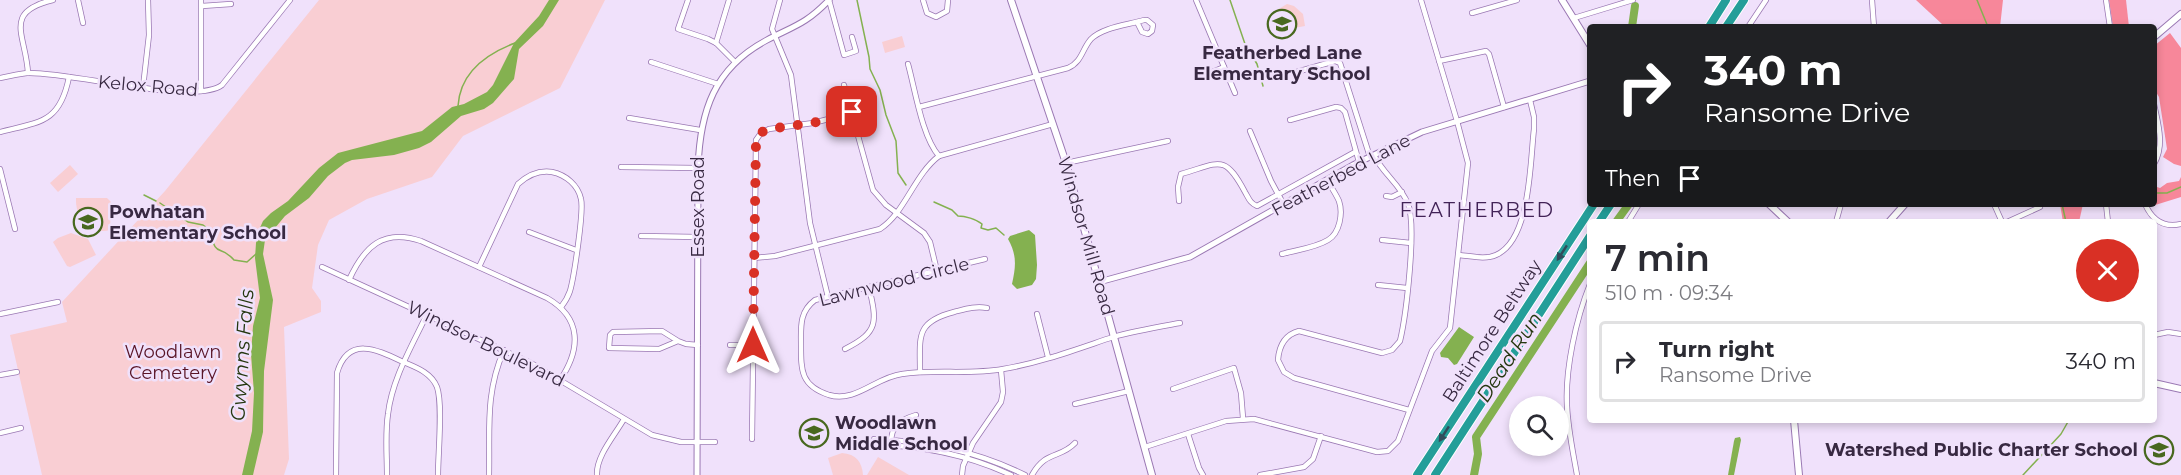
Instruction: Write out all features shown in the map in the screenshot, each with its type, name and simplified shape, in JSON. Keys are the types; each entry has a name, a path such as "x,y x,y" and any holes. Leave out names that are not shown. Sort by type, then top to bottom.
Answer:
{"highway":[{"path":"1711,24 1726,0"},
{"path":"1728,24 1744,0"},
{"name":"Baltimore Beltway","path":"1417,475 1592,207"},
{"name":"Baltimore Beltway","path":"1435,475 1587,241"}],"main road":[{"name":"Windsor Mill Road","path":"1011,0 1066,163 1152,475"},
{"path":"1562,0 1587,40"},
{"path":"2157,35 2181,14"},
{"path":"1772,207 1785,219"},
{"path":"1892,219 1902,207"},
{"path":"2157,384 2181,389"},
{"path":"1794,423 1799,475"}],"street":[{"path":"28,73 21,21 31,7 53,0"},
{"path":"78,0 83,23"},
{"path":"143,87 149,35 148,0"},
{"name":"Kelox Road","path":"0,78 28,73 177,91 214,90 222,85 290,0"},
{"path":"688,0 678,30 716,43 735,62"},
{"path":"716,43 729,0"},
{"path":"780,0 772,26 791,75 810,223 828,297"},
{"path":"829,0 844,55 856,51 852,37"},
{"name":"Essex Road","path":"697,475 698,168 700,130 705,111 718,84 735,62 755,47 803,23 829,0"},
{"path":"923,0 927,13 936,17 947,11 948,0"},
{"path":"1196,0 1234,93"},
{"path":"1145,447 1226,421 1244,418 1263,420 1377,452 1388,451 1398,441 1432,351 1450,328 1468,163 1421,0"},
{"path":"1472,13 1517,0"},
{"path":"1574,18 1633,0"},
{"path":"1750,24 1766,0"},
{"path":"1872,0 1874,24"},
{"path":"2106,0 2110,24"},
{"path":"201,91 202,3 231,4"},
{"path":"920,107 1074,66 1078,63 1089,42 1097,35 1137,22"},
{"path":"1439,61 1486,51 1489,54 1504,107"},
{"path":"1293,73 1335,61 1340,63 1372,156 1402,192 1411,213 1412,228 1401,336 1400,341 1392,350 1376,352 1299,332 1288,335 1284,339 1278,360 1284,372 1294,378 1409,410"},
{"path":"651,62 718,84"},
{"path":"908,64 930,144 939,156"},
{"path":"1198,78 1224,67"},
{"path":"0,132 39,122 53,114 64,97 69,77"},
{"name":"Featherbed Lane","path":"1099,282 1190,257 1359,162 1422,132 1587,82"},
{"path":"844,85 873,190 880,201 927,237 937,271"},
{"path":"1459,255 1481,257 1496,255 1506,248 1520,226 1524,211 1534,129 1530,100"},
{"path":"1290,120 1336,107 1341,108 1345,112 1359,162"},
{"path":"752,439 756,140 765,130 852,112"},
{"path":"629,118 700,130"},
{"path":"754,258 815,247 880,229 896,212 926,169 939,156 1053,124"},
{"path":"1250,131 1284,205"},
{"path":"2157,132 2160,148 2157,156"},
{"path":"1066,163 1168,141"},
{"path":"1179,201 1178,188 1181,174 1219,164 1228,166 1235,172 1253,204 1260,205 1355,152"},
{"path":"621,167 698,168"},
{"path":"0,169 3,195 15,229"},
{"path":"478,267 514,189 523,179 538,172 552,172 566,178 579,193 582,211 570,291 561,307"},
{"path":"1282,254 1327,241 1337,230 1340,203 1326,180"},
{"path":"1386,196 1396,196 1402,192"},
{"path":"2014,219 2040,207"},
{"path":"2146,207 2156,219"},
{"path":"2157,220 2171,226 2181,224"},
{"path":"529,232 576,250"},
{"path":"349,280 360,258 369,247 384,239 400,237 421,241 547,298 561,307 573,328 576,345 572,361 560,380"},
{"path":"641,237 698,237"},
{"path":"1382,240 1411,243"},
{"name":"Lawnwood Circle","path":"984,259 815,300 808,306 802,320 801,372 811,385 831,395 845,397 861,392 894,375 1001,370 1115,337 1180,322"},
{"name":"Windsor Boulevard","path":"321,267 540,367 624,419 660,438 681,442 715,442"},
{"path":"1378,285 1407,288"},
{"path":"845,350 865,338 872,329 875,314 869,287"},
{"path":"1577,475 1569,428 1567,391 1578,321 1587,293"},
{"path":"0,314 58,302"},
{"path":"920,372 920,338 931,320 971,307 987,308"},
{"path":"1037,314 1048,357"},
{"path":"387,475 388,415 392,393 427,315"},
{"path":"678,341 662,349 609,348 610,335 613,332 662,331 686,345 698,345"},
{"path":"2157,334 2168,332 2181,334"},
{"path":"730,345 753,345"},
{"path":"336,475 336,377 341,362 354,351 368,348 425,372 436,387 439,399 438,475"},
{"path":"489,475 491,391 504,350"},
{"path":"1173,388 1234,368 1241,393 1244,418"},
{"path":"962,475 967,455 1001,402 1003,392 1001,370"},
{"path":"0,375 17,372"},
{"path":"1075,404 1129,391"},
{"path":"891,443 893,429 898,422 916,415"},
{"path":"597,475 600,459 624,419"},
{"path":"0,433 21,429"},
{"path":"1188,434 1198,468 1203,475"},
{"path":"1260,475 1299,468 1308,464 1316,454 1321,436"},
{"path":"874,439 891,443 937,445 1025,475"},
{"path":"879,446 891,443"},
{"path":"1032,475 1043,460 1068,449 1075,443"},
{"path":"967,455 1011,475"}],"green space":[{"name":"Woodlawn Cemetery","path":"319,0 605,0 560,88 463,136 432,177 367,199 329,220 318,245 312,288 321,301 321,312 284,327 289,459 284,475 42,475 10,335 67,322 62,302 165,191"},
{"path":"1287,4 1294,6 1303,14 1305,26 1284,30 1281,27 1277,10"},
{"path":"902,36 905,47 885,53 882,42"},
{"path":"70,165 78,174 58,192 50,183"},
{"path":"76,198 107,198 111,202 110,230 96,230 85,223 78,212"},
{"path":"71,233 88,239 96,255 70,267 67,266 53,242"},
{"path":"842,453 851,455 857,460 863,475 833,475 828,458"},
{"path":"878,457 909,475 867,475"}],"shaded area":[{"name":"Gwynns Falls","path":"549,0 559,0 543,26 519,49 514,79 493,103 484,109 461,116 431,142 419,148 394,155 352,160 345,163 328,176 309,198 285,216 265,240 263,254 273,300 264,371 263,432 253,475 242,475 252,431 254,393 251,354 253,326 260,298 255,258 256,243 263,221 288,201 319,168 338,153 422,131 452,107 464,104 487,92 493,85 514,43 539,16"},
{"path":"1916,0 2003,0 2000,24 1942,24"},
{"path":"2109,0 2126,0 2129,24 2113,24"},
{"path":"2170,33 2181,48 2181,166 2163,157 2167,149 2157,94 2157,44"},
{"path":"2181,177 2181,197 2157,204 2157,187 2179,181"},
{"path":"2060,207 2082,207 2080,219 2062,219"},
{"path":"1029,230 1035,235 1036,279 1032,285 1017,289 1012,284 1015,261 1008,239 1010,236"},
{"path":"1459,327 1474,337 1457,364 1454,365 1448,358 1441,357 1440,353"},
{"path":"1740,437 1734,475 1728,475 1734,441 1735,438"}],"waterway":[{"path":"857,0 870,69 880,90 896,141 898,173 906,185"},
{"path":"1230,0 1245,44 1257,64 1263,86"},
{"path":"1977,0 1987,24"},
{"name":"Dead Run","path":"1632,24 1635,6"},
{"path":"458,106 464,84 476,66 494,53 515,43"},
{"path":"2157,193 2167,193 2181,187"},
{"path":"144,195 156,201"},
{"path":"934,202 952,210 958,216 977,221 982,224 981,228 988,230 996,228 1004,235"},
{"path":"160,203 188,222 203,225 210,230 216,248 234,260 247,262 256,254"},
{"name":"Dead Run","path":"1618,219 1627,207"},
{"path":"2063,207 2065,219"},
{"name":"Dead Run","path":"1474,475 1478,454 1476,437 1587,268"},
{"path":"2023,475 2061,434 2067,423"}],"place":[{"name":"Featherbed Lane Elementary School","path":"1282,24"},
{"name":"Powhatan Elementary School","path":"88,222"},
{"name":"Woodlawn Middle School","path":"814,433"},
{"name":"Watershed Public Charter School","path":"2159,450"}],"district":[{"name":"FEATHERBED","path":"1477,210"}],"route":[{"path":"753,345 754,145 756,140 765,130 813,123 852,112"}]}
